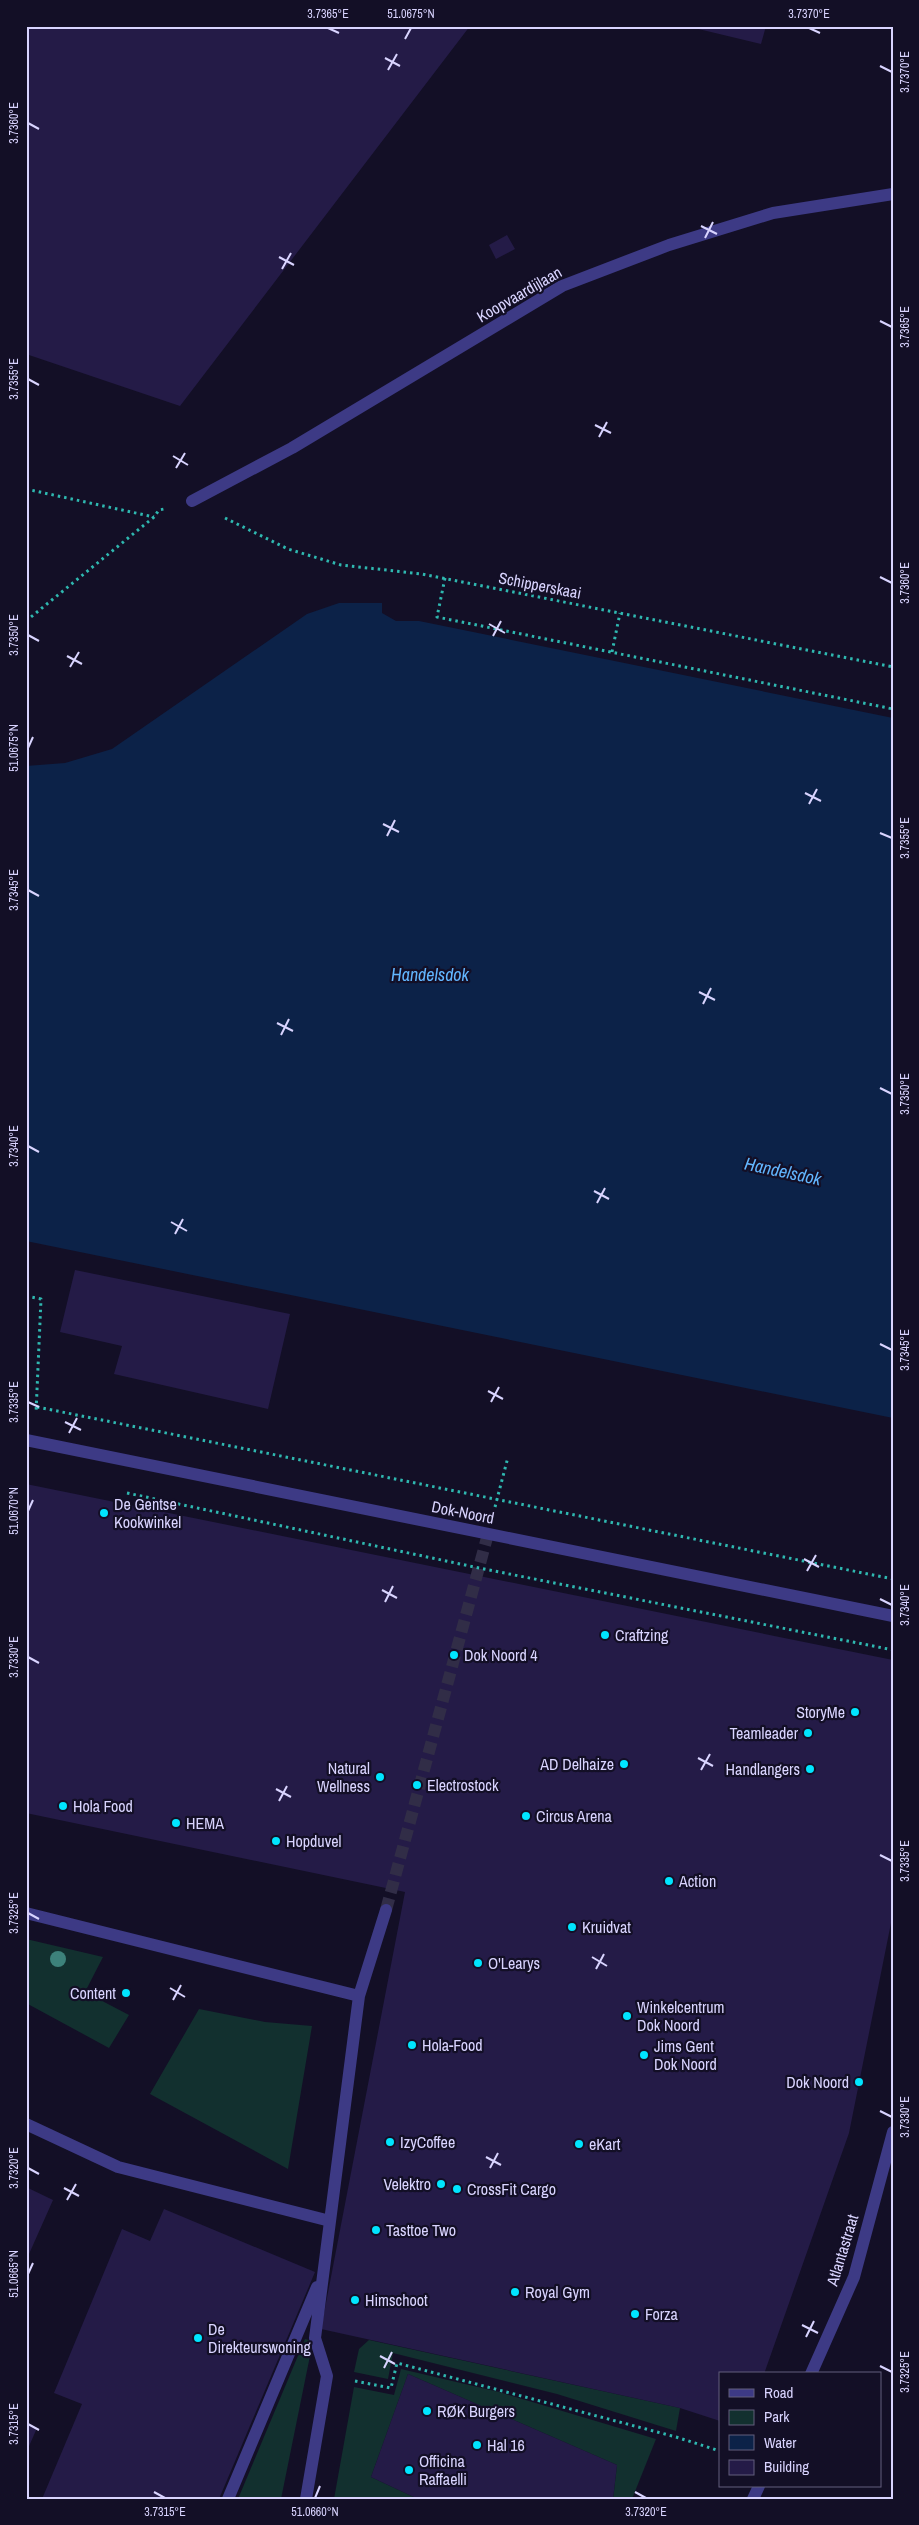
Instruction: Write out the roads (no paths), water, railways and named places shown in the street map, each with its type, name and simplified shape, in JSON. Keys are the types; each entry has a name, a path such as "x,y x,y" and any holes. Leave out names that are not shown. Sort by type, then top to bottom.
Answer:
{"street":[{"name":"Koopvaardijlaan","path":"192,501 292,448 562,286 669,245 773,213 893,194"},
{"name":"Dok-Noord","path":"28,1440 893,1616"},
{"path":"306,2499 328,2376 315,2338 359,1996 386,1910"},
{"path":"26,1913 359,1996"},
{"path":"26,2124 118,2167 330,2221"},
{"name":"Atlantastraat","path":"812,2372 854,2277 893,2132"},
{"path":"228,2499 323,2272"}],"water":[{"name":"Handelsdok","path":"339,603 382,603 382,613 396,621 419,621 893,718 893,1418 26,1241 26,766 65,763 112,749 307,614"}],"tunnel":[{"path":"386,1910 488,1534"}],"place":[{"name":"De Gentse Kookwinkel","path":"104,1513"},
{"name":"Craftzing","path":"605,1635"},
{"name":"Dok Noord 4","path":"454,1655"},
{"name":"StoryMe","path":"855,1712"},
{"name":"Teamleader","path":"808,1733"},
{"name":"AD Delhaize","path":"624,1764"},
{"name":"Handlangers","path":"810,1769"},
{"name":"Natural Wellness","path":"380,1777"},
{"name":"Electrostock","path":"417,1785"},
{"name":"Hola Food","path":"63,1806"},
{"name":"Circus Arena","path":"526,1816"},
{"name":"HEMA","path":"176,1823"},
{"name":"Hopduvel","path":"276,1841"},
{"name":"Action","path":"669,1881"},
{"name":"Kruidvat","path":"572,1927"},
{"name":"O'Learys","path":"478,1963"},
{"name":"Content","path":"126,1993"},
{"name":"Winkelcentrum Dok Noord","path":"627,2016"},
{"name":"Hola-Food","path":"412,2045"},
{"name":"Jims Gent Dok Noord","path":"644,2055"},
{"name":"Dok Noord","path":"859,2082"},
{"name":"IzyCoffee","path":"390,2142"},
{"name":"eKart","path":"579,2144"},
{"name":"Velektro","path":"441,2184"},
{"name":"CrossFit Cargo","path":"457,2189"},
{"name":"Tasttoe Two","path":"376,2230"},
{"name":"Royal Gym","path":"515,2292"},
{"name":"Himschoot","path":"355,2300"},
{"name":"Forza","path":"635,2314"},
{"name":"De Direkteurswoning","path":"198,2338"},
{"name":"RØK Burgers","path":"427,2411"},
{"name":"Hal 16","path":"477,2445"},
{"name":"Officina Raffaelli","path":"409,2470"}]}
